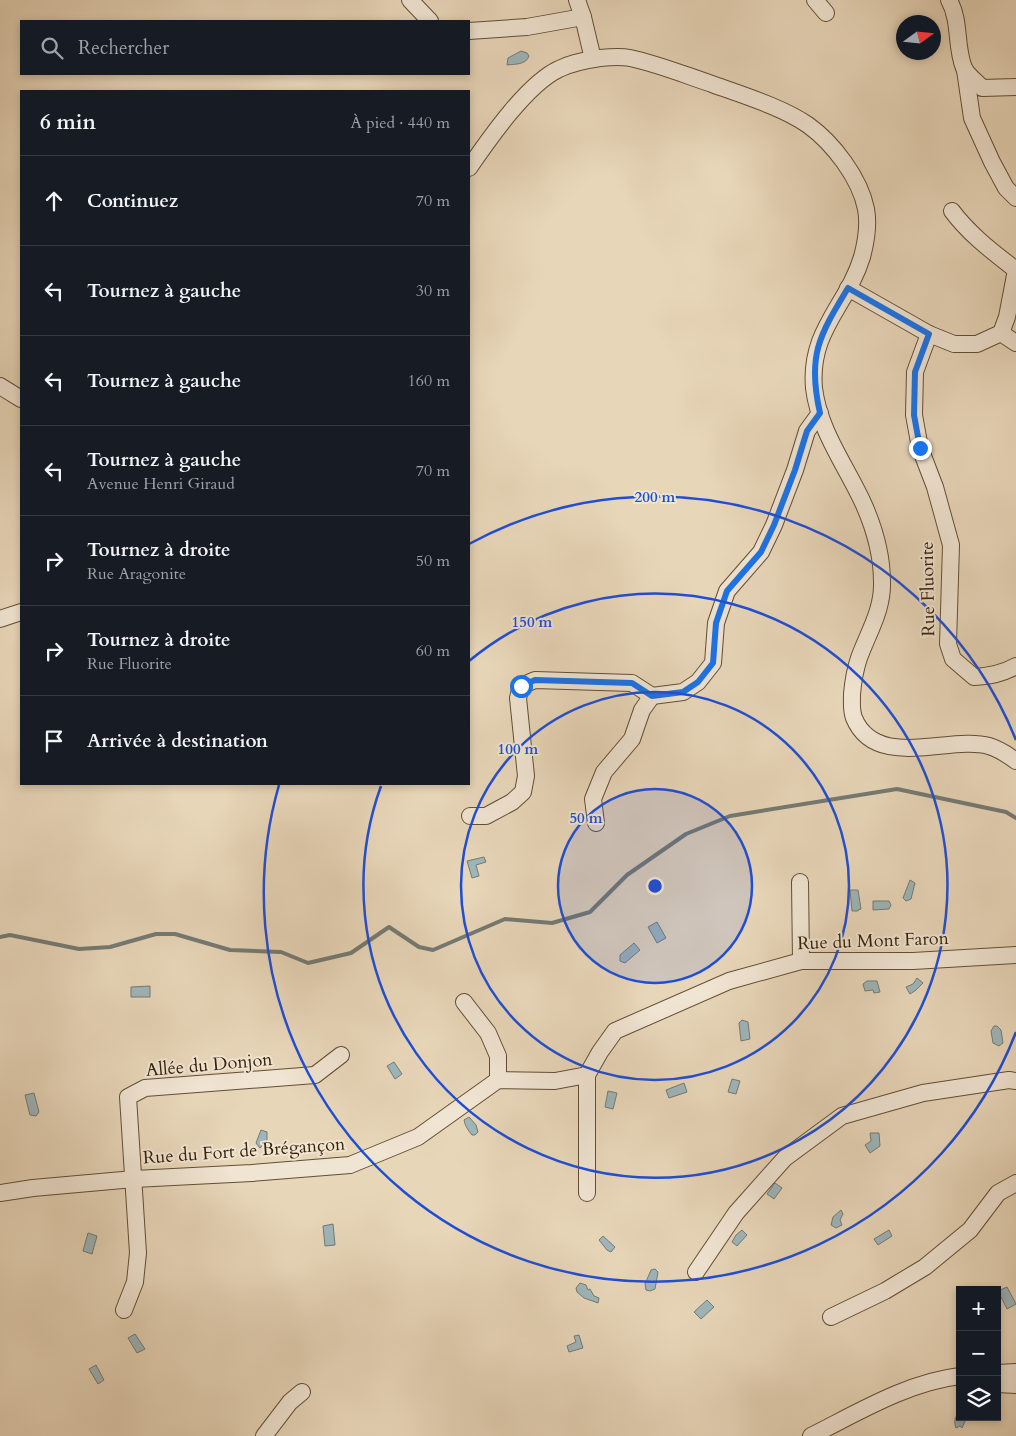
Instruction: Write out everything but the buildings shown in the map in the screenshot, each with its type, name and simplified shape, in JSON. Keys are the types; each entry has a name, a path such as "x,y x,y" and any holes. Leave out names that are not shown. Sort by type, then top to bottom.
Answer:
{"street":[{"path":"410,0 429,20"},
{"path":"577,0 593,59"},
{"path":"815,0 826,13"},
{"path":"949,0 955,11 960,56 965,70 972,118 1006,188 1016,198"},
{"path":"470,31 527,28 583,17"},
{"path":"470,167 514,108 536,84 556,70 574,63 593,59 626,57 660,66 722,88 772,107 806,124 828,143 842,159 857,185 866,208 867,235 862,259 848,288 826,324 820,340 814,362 814,388 820,413 831,441 865,506 876,536 881,562 882,587 879,610 859,659 854,679 852,710 858,726 878,743 913,749 974,744 988,746 1004,752 1016,761"},
{"path":"965,70 982,88"},
{"path":"969,100 982,88 1016,87"},
{"path":"848,288 929,334 954,344 977,344 1001,333 1007,317 1016,270 970,232 952,211"},
{"path":"1001,333 1016,343"},
{"name":"Rue Fluorite","path":"929,334 915,372 914,415 920,448 951,545 948,644 953,659 974,677 990,676 1008,671 1016,666"},
{"path":"0,386 20,398"},
{"path":"470,816 486,816 512,802 523,792 526,776 518,698 521,686 535,680 632,683 652,696 683,692 698,682 713,663 716,623 727,591 761,552 774,525 807,431 820,413"},
{"path":"0,619 20,612"},
{"path":"596,823 594,799 604,772 632,739 642,710 652,696"},
{"path":"800,882 801,961"},
{"name":"Rue du Mont Faron","path":"586,1193 587,1075 615,1031 729,981 801,961 913,961 1016,955"},
{"path":"464,1002 488,1033 498,1056 498,1080 555,1081 587,1075"},
{"name":"Allée du Donjon","path":"134,1179 128,1098 145,1088 315,1075 341,1055"},
{"name":"Rue du Fort de Brégançon","path":"0,1193 33,1188 134,1179 252,1173 350,1165 418,1137 498,1080"},
{"path":"696,1272 736,1213 786,1158 842,1116 923,1093 1009,1080 1016,1081"},
{"path":"124,1310 135,1282 138,1253 134,1179"},
{"path":"832,1317 886,1291 925,1266 970,1230 998,1193 1016,1182"},
{"path":"1001,1372 1016,1372"},
{"path":"811,1436 904,1391 929,1382 956,1377"},
{"path":"1001,1384 1016,1385"},
{"path":"835,1436 907,1400 938,1390 956,1387"},
{"path":"264,1436 290,1402 302,1392"}],"water":[{"path":"521,51 527,53 528,59 520,64 507,65 508,58"},
{"path":"484,857 486,862 476,865 479,876 472,878 467,861"},
{"path":"910,880 915,883 911,899 906,901 903,898"},
{"path":"850,890 858,890 861,909 858,911 852,911"},
{"path":"873,901 889,901 891,905 889,909 873,910"},
{"path":"657,922 666,938 657,943 648,927"},
{"path":"634,943 640,950 625,963 620,961 620,955"},
{"path":"917,978 923,983 910,994 906,987 913,984"},
{"path":"867,981 877,981 880,992 874,993 873,990 865,991 863,984"},
{"path":"150,986 150,997 131,997 131,987"},
{"path":"742,1020 748,1022 750,1039 741,1041 739,1023"},
{"path":"994,1026 1001,1030 1003,1043 999,1046 993,1043 991,1031"},
{"path":"394,1062 402,1074 395,1079 387,1066"},
{"path":"732,1079 740,1081 736,1094 728,1092"},
{"path":"684,1083 687,1092 669,1098 666,1090"},
{"path":"608,1091 617,1093 613,1109 605,1107"},
{"path":"34,1093 39,1112 36,1116 30,1115 25,1095"},
{"path":"469,1117 476,1125 478,1132 475,1135 472,1135 465,1124 464,1120"},
{"path":"261,1130 267,1132 267,1140 260,1148 256,1143"},
{"path":"870,1133 879,1133 880,1146 870,1153 865,1145 871,1141"},
{"path":"775,1183 782,1188 774,1199 767,1194"},
{"path":"841,1210 843,1214 840,1220 842,1225 836,1228 831,1225 833,1217"},
{"path":"333,1224 335,1245 325,1246 323,1226"},
{"path":"742,1230 747,1235 737,1246 732,1242"},
{"path":"889,1230 892,1236 878,1245 874,1239"},
{"path":"88,1233 97,1236 92,1254 83,1251"},
{"path":"603,1236 615,1247 611,1252 599,1240"},
{"path":"655,1269 658,1272 655,1289 646,1290 645,1284 651,1270"},
{"path":"580,1283 586,1285 594,1296 599,1298 598,1303 584,1298 577,1292 576,1288"},
{"path":"1007,1287 1016,1304 1007,1309 1001,1297 1001,1290"},
{"path":"707,1300 714,1307 701,1319 694,1312"},
{"path":"135,1334 145,1349 137,1353 128,1338"},
{"path":"579,1335 583,1348 569,1352 567,1346 576,1342 574,1336"},
{"path":"96,1365 104,1380 98,1384 89,1369"},
{"path":"956,1418 956,1421 965,1421 962,1428 960,1426 956,1428 955,1420"}],"waterway":[{"path":"0,937 10,935 79,949 110,947 156,934 175,934 230,950 281,952 308,963 351,953 389,927 419,947 433,950 505,919 552,923 590,912 627,875 686,834 730,816 897,789 1006,812 1016,818"}],"route":[{"path":"521,686 535,680 632,683 652,696 683,692 698,682 713,663 716,623 727,591 761,552 774,525 795,470 807,431 820,413 814,388 814,362 826,324 848,288 929,334 915,372 914,415 920,448"}]}
